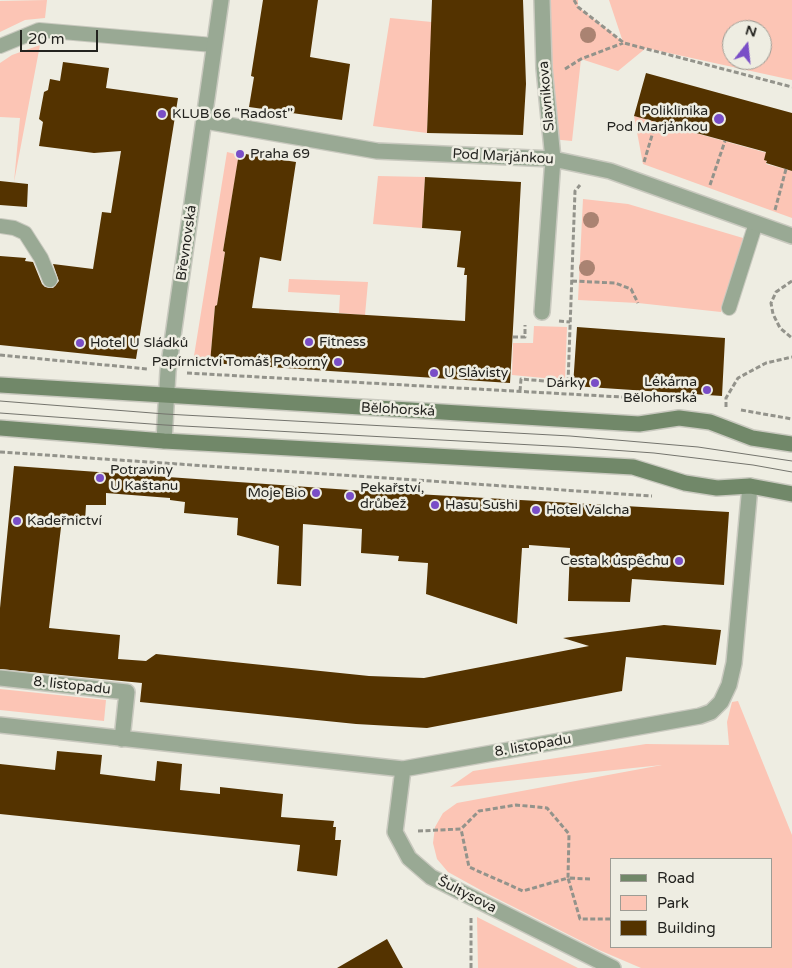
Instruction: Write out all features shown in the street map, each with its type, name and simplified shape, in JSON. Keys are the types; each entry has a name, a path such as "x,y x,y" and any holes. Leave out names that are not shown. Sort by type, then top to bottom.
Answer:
{"street":[{"name":"Břevnovská","path":"164,441 168,371 221,0"},
{"name":"Slavníkova","path":"542,0 546,81 553,159 542,312"},
{"name":"Pod Marjánkou","path":"205,121 377,151 553,159 610,171 792,236"},
{"name":"Bělohorská","path":"0,385 639,424 679,418 710,422 752,438 792,444"},
{"path":"0,428 164,441 633,467 701,486 717,488 750,486 792,494"},
{"name":"8. listopadu","path":"0,725 403,769 700,716 711,712 721,702 729,685 734,663 750,486"},
{"name":"8. listopadu","path":"0,678 127,692 122,739"},
{"path":"395,832 403,769"},
{"name":"Šultysova","path":"395,832 409,858 431,877 613,968"}],"lane":[{"path":"0,46 39,30 214,45"},
{"path":"729,308 756,223"},
{"path":"0,226 14,228 25,233 41,258 50,280"}],"path":[{"path":"574,0 578,7 624,43 792,87"},
{"path":"546,81 581,59 624,43"},
{"path":"643,164 656,122"},
{"path":"710,188 724,141"},
{"path":"774,212 786,169"},
{"path":"520,391 521,379 568,384 575,191 585,179"},
{"path":"572,281 615,283 631,289 638,303"},
{"path":"792,281 776,292 771,303 773,314 780,328 792,338"},
{"path":"0,355 148,369"},
{"path":"726,407 726,398 738,378 766,362 792,356"},
{"path":"179,372 661,399"},
{"path":"717,406 792,419"},
{"path":"0,452 658,496"},
{"path":"395,832 461,829 479,811 516,805 547,808 569,834 568,878 580,919 610,919"},
{"path":"461,829 469,867 523,891 568,878 590,879"},
{"path":"471,922 471,968"}],"green space":[{"path":"47,0 45,18 25,20 0,32 0,1"},
{"path":"542,0 578,0 578,7 623,42 609,0 792,0 792,80 746,70 772,70 772,20 722,20 722,65 646,48 618,71 581,59 572,141 551,139"},
{"path":"390,18 432,22 427,133 373,126"},
{"path":"40,45 14,182 20,118 0,117 0,63 12,55"},
{"path":"634,116 767,153 766,164 792,171 792,218 643,164"},
{"path":"227,152 239,155 223,251 225,252 217,305 215,306 210,363 193,362"},
{"path":"378,176 425,177 422,228 373,224"},
{"path":"583,199 628,204 743,238 721,312 638,303 578,300"},
{"path":"289,279 368,282 365,315 339,313 340,295 288,292"},
{"path":"534,326 567,327 565,380 512,375 513,343 533,343"},
{"path":"0,689 106,700 104,721 0,710"},
{"path":"738,701 792,835 792,968 641,968 599,950 486,893 448,872 437,859 433,843 435,827 443,813 457,803 662,765 450,787 473,771 646,744 729,745 727,722 732,702"},
{"path":"477,917 578,968 478,968"}],"building":[{"path":"263,0 318,0 310,57 350,64 342,120 249,107 254,77 251,76"},
{"path":"432,0 523,0 526,84 523,135 427,133"},
{"path":"63,62 109,68 106,88 178,98 136,359 0,345 0,256 26,258 25,261 33,262 42,284 45,287 53,288 59,281 53,264 93,269 102,212 111,213 121,151 94,153 39,146 43,122 39,119 44,92 48,90 50,79 60,81"},
{"name":"Poliklinika Pod Marjánkou","path":"646,73 792,113 792,171 766,163 767,161 764,160 766,152 634,116"},
{"path":"239,153 296,162 281,261 260,257 252,308 465,321 467,275 464,275 465,268 457,267 461,231 422,228 425,177 521,182 510,383 210,363 215,306 217,305 225,252 223,251"},
{"path":"0,181 28,184 27,207 0,205"},
{"path":"577,327 725,338 722,396 573,386"},
{"path":"14,466 364,491 729,512 724,585 632,579 630,602 568,601 570,548 529,545 529,548 522,548 517,624 426,594 428,563 398,561 399,556 361,553 362,529 303,524 301,586 277,584 279,546 237,535 238,518 184,513 185,502 170,500 170,498 106,493 106,505 86,505 85,521 62,519 49,628 120,635 118,659 146,661 156,654 369,676 424,678 589,646 563,638 664,625 721,630 716,665 626,657 622,691 427,728 356,724 140,702 142,683 0,669 0,608"},
{"path":"57,751 102,755 100,774 155,781 157,761 182,764 180,790 220,794 220,787 283,794 281,817 334,821 333,827 336,827 335,840 341,840 337,876 297,871 300,845 0,814 0,764 55,770"},
{"path":"387,939 403,968 337,968"}],"tram line":[{"path":"0,401 165,414 570,436 698,447 792,461"},
{"path":"0,413 165,425 654,453 753,465 792,472"}],"place":[{"name":"KLUB 66 \"Radost\"","path":"162,114"},
{"name":"Poliklinika Pod Marjánkou","path":"719,119"},
{"name":"Praha 69","path":"240,154"},
{"name":"Fitness","path":"309,342"},
{"name":"Hotel U Sládků","path":"80,343"},
{"name":"Papírnictví Tomáš Pokorný","path":"338,362"},
{"name":"U Slávisty","path":"434,373"},
{"name":"Dárky","path":"595,383"},
{"name":"Lékárna Bělohorská","path":"707,390"},
{"name":"Potraviny U Kaštanu","path":"100,478"},
{"name":"Moje Bio","path":"316,493"},
{"name":"Pekařství, drůbež","path":"350,496"},
{"name":"Hasu Sushi","path":"435,505"},
{"name":"Hotel Valcha","path":"536,510"},
{"name":"Kadeřnictví","path":"17,521"},
{"name":"Cesta k úspěchu","path":"679,561"}]}
